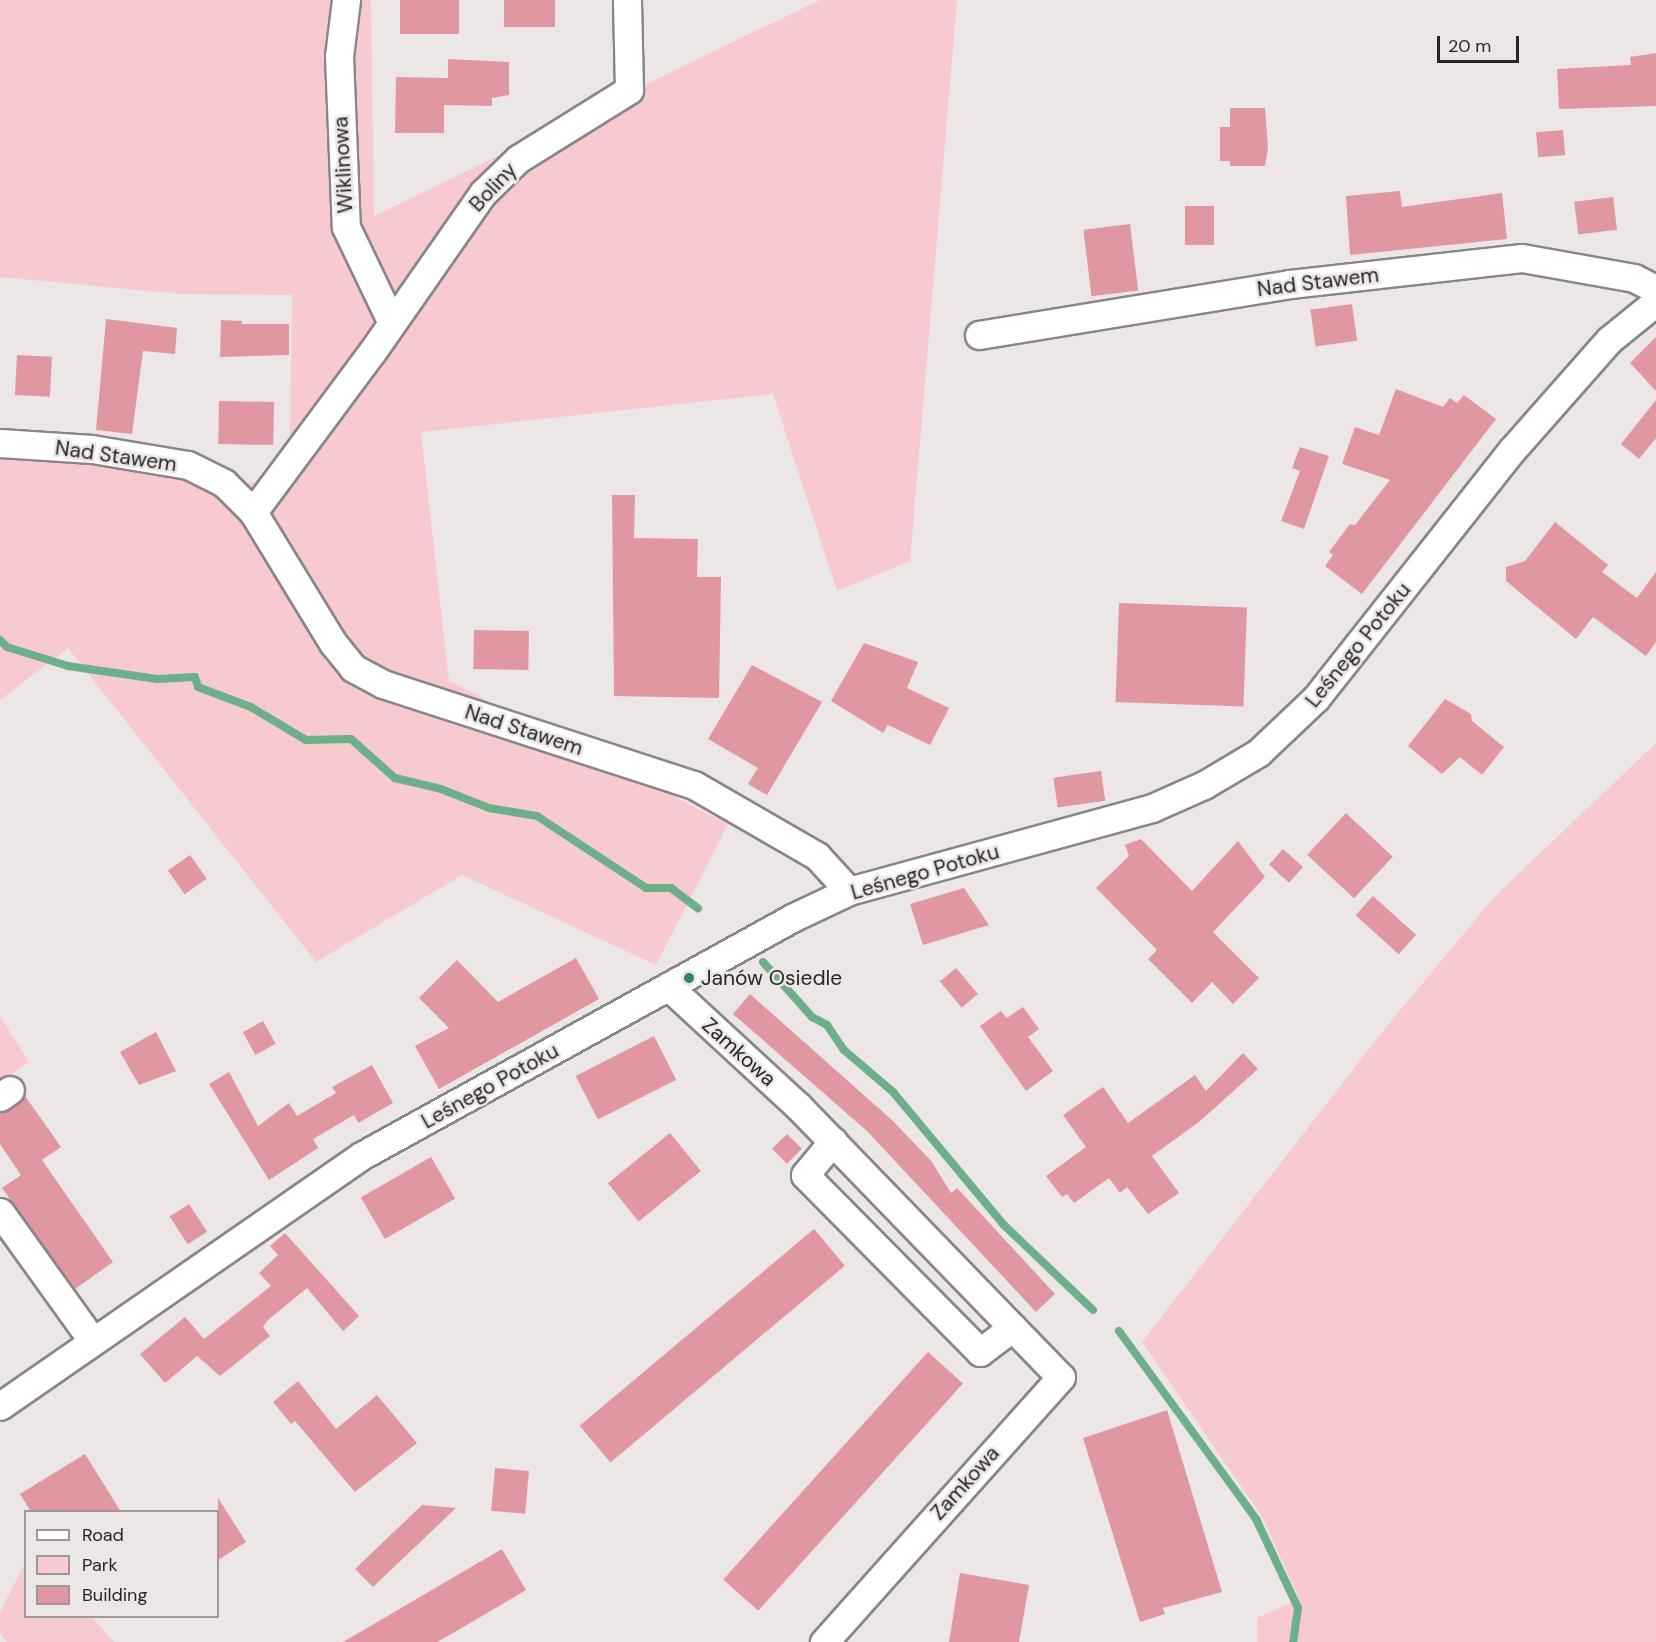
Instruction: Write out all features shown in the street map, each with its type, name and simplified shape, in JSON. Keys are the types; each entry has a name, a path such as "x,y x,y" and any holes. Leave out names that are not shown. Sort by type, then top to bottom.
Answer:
{"street":[{"name":"Wiklinowa","path":"346,0 339,56 346,227 391,321"},
{"name":"Boliny","path":"391,321 483,193 528,152 629,90 627,0"},
{"name":"Nad Stawem","path":"979,335 1290,284 1522,258 1634,278 1656,289"},
{"name":"Leśnego Potoku","path":"0,1406 92,1340 362,1156 670,988 792,918 849,891 1152,808 1204,785 1258,753 1289,726 1344,665 1512,450 1609,340 1656,302"},
{"path":"253,512 391,321"},
{"name":"Nad Stawem","path":"0,443 92,449 188,465 224,483 253,512 333,643 353,668 383,684 693,785 817,856 849,891"},
{"name":"Zamkowa","path":"670,988 833,1141 1061,1377 824,1642"},
{"path":"833,1141 805,1174 980,1352 1013,1327"},
{"path":"0,1212 92,1340"}],"green space":[{"path":"0,0 371,0 374,216 820,0 957,0 910,561 837,591 773,394 421,432 449,681 728,824 656,965 462,875 316,962 68,648 0,700 0,435 149,444 203,460 243,484 260,482 290,442 292,295 181,294 0,277"},
{"path":"1656,743 1656,1642 1257,1642 1257,1618 1299,1599 1263,1518 1142,1342 1383,1031 1495,896"},
{"path":"0,1016 29,1062 0,1082"},
{"path":"24,1565 24,1618 93,1618 114,1642 7,1642 0,1633 0,1612"}],"building":[{"path":"400,0 459,0 459,34 400,34"},
{"path":"504,0 555,0 555,27 504,27"},
{"path":"1656,53 1656,106 1559,109 1557,69 1631,65 1630,57"},
{"path":"448,59 509,62 509,95 492,98 492,106 444,105 444,133 395,133 396,77 448,78"},
{"path":"1230,108 1265,108 1268,148 1265,166 1230,166 1230,161 1220,161 1220,127 1230,127"},
{"path":"1563,130 1565,155 1538,157 1536,132"},
{"path":"1400,191 1402,207 1502,193 1507,239 1350,255 1346,196"},
{"path":"1613,197 1617,230 1578,235 1574,202"},
{"path":"1185,206 1214,206 1214,245 1185,245"},
{"path":"1130,224 1138,291 1092,296 1083,230"},
{"path":"1352,304 1357,341 1316,346 1310,310"},
{"path":"106,319 177,328 175,354 143,351 132,434 96,430"},
{"path":"221,320 242,321 242,324 289,324 289,355 220,357"},
{"path":"1656,337 1656,391 1630,363"},
{"path":"17,355 52,357 50,397 15,395"},
{"path":"1396,389 1443,407 1450,398 1457,403 1464,395 1496,419 1362,594 1325,566 1333,555 1329,552 1350,524 1355,525 1390,480 1342,464 1355,427 1379,435"},
{"path":"1656,400 1656,438 1639,459 1621,444"},
{"path":"219,401 274,402 273,445 218,444"},
{"path":"1300,447 1329,456 1304,529 1281,521 1300,471 1292,468"},
{"path":"612,495 635,495 634,538 698,539 697,577 721,577 719,698 614,696"},
{"path":"1555,522 1608,565 1602,572 1637,598 1656,572 1656,642 1646,656 1593,617 1576,639 1506,581 1506,567 1525,561"},
{"path":"1119,603 1247,607 1243,706 1116,702"},
{"path":"474,630 529,631 528,670 473,669"},
{"path":"864,643 918,662 907,688 949,708 930,745 888,725 883,733 831,701"},
{"path":"752,665 822,702 767,795 748,784 758,768 708,739"},
{"path":"1445,699 1471,714 1472,721 1504,747 1482,775 1460,757 1442,774 1408,746"},
{"path":"1101,771 1105,801 1058,807 1053,778"},
{"path":"1346,813 1393,857 1354,898 1307,855"},
{"path":"1141,839 1192,891 1238,841 1265,877 1213,932 1259,978 1233,1004 1212,982 1192,1003 1148,959 1157,950 1096,888 1129,856 1125,845"},
{"path":"1283,849 1303,867 1289,883 1269,865"},
{"path":"190,855 207,879 185,894 168,870"},
{"path":"964,888 989,925 923,945 910,904"},
{"path":"1373,896 1416,935 1399,954 1356,915"},
{"path":"576,958 599,999 439,1089 415,1046 449,1028 419,998 457,960 498,1002"},
{"path":"956,968 978,994 962,1008 940,981"},
{"path":"750,994 893,1121 932,1162 951,1193 957,1188 1055,1294 1036,1312 867,1131 733,1014"},
{"path":"1023,1007 1039,1029 1028,1037 1053,1071 1026,1091 980,1026 1001,1011 1007,1018"},
{"path":"263,1021 276,1044 255,1055 243,1032"},
{"path":"156,1032 176,1071 139,1085 120,1052"},
{"path":"654,1036 676,1080 598,1120 576,1076"},
{"path":"1243,1053 1258,1069 1200,1121 1152,1156 1179,1193 1148,1214 1127,1187 1120,1193 1109,1178 1074,1203 1067,1194 1062,1197 1046,1176 1086,1147 1063,1115 1103,1087 1128,1123 1195,1075 1206,1091"},
{"path":"372,1065 393,1103 358,1123 354,1115 313,1139 318,1148 269,1180 209,1084 229,1072 258,1126 289,1103 297,1116 336,1093 332,1087"},
{"path":"25,1096 61,1147 42,1160 113,1262 75,1289 2,1188 21,1175 0,1144 0,1114"},
{"path":"670,1133 701,1171 639,1221 608,1183"},
{"path":"787,1134 802,1149 787,1164 772,1149"},
{"path":"431,1157 455,1199 385,1239 361,1198"},
{"path":"189,1204 207,1232 188,1244 170,1217"},
{"path":"814,1229 845,1266 610,1462 580,1426"},
{"path":"285,1233 359,1316 343,1331 307,1288 268,1320 263,1327 270,1336 220,1376 197,1356 165,1383 140,1354 185,1317 204,1339 271,1286 259,1273 278,1255 270,1246"},
{"path":"928,1352 963,1383 758,1611 723,1579"},
{"path":"298,1381 336,1429 377,1395 417,1443 355,1492 295,1421 291,1424 273,1402"},
{"path":"1167,1410 1222,1592 1163,1608 1165,1614 1140,1622 1083,1438"},
{"path":"85,1454 120,1510 30,1510 20,1494"},
{"path":"495,1468 529,1471 525,1514 491,1511"},
{"path":"218,1498 246,1542 219,1559 219,1510"},
{"path":"422,1505 456,1508 373,1587 355,1569"},
{"path":"502,1549 526,1590 460,1629 437,1642 343,1642"},
{"path":"960,1573 1029,1585 1019,1642 949,1642"}],"waterway":[{"path":"0,640 7,647 68,666 157,679 195,677 198,687 251,707 306,740 351,739 395,778 441,789 489,808 537,816 646,888 671,888 698,908"},
{"path":"763,962 812,1017 827,1025 844,1050 893,1092 1004,1225 1093,1310"},
{"path":"1119,1331 1256,1519 1298,1608 1293,1642"}],"place":[{"name":"Janów Osiedle","path":"689,978"}]}
